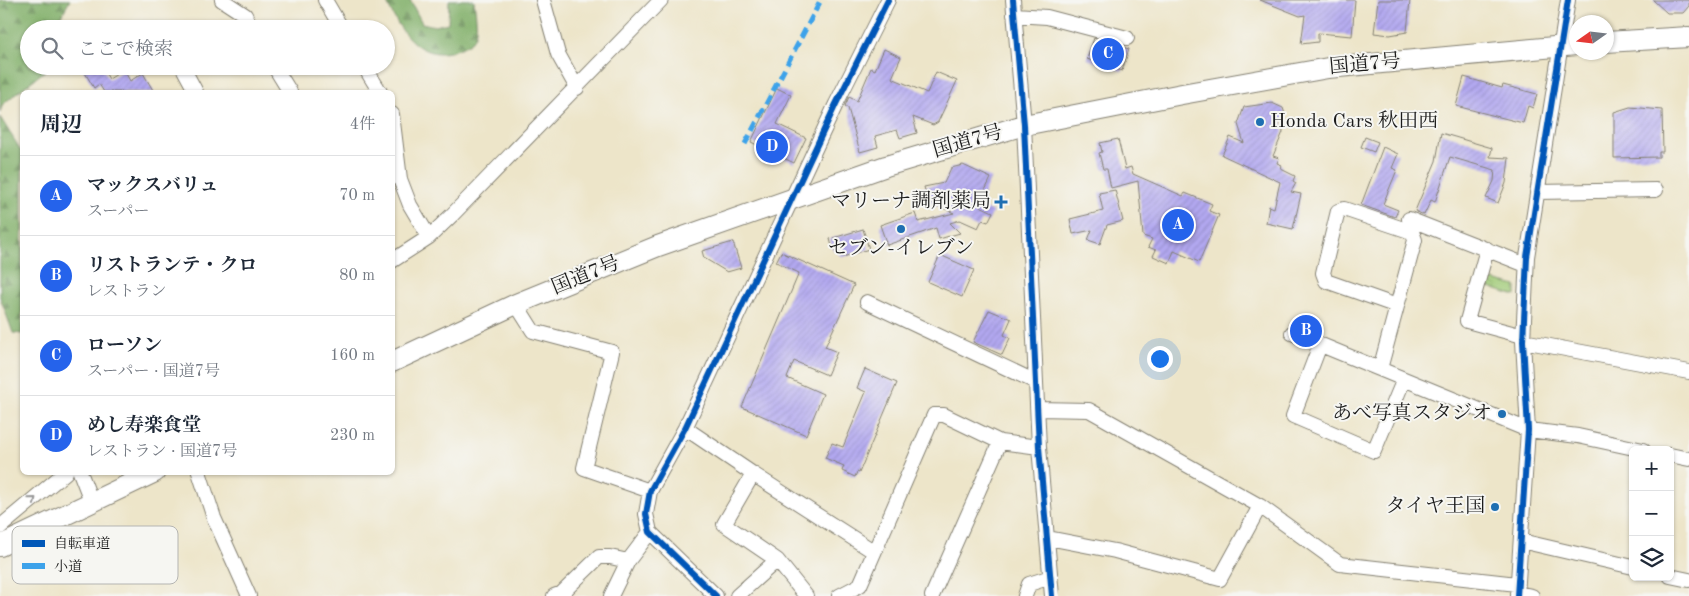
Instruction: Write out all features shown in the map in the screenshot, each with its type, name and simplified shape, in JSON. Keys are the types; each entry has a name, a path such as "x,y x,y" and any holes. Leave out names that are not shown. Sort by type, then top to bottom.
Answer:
{"highway":[{"path":"1614,42 1689,37"},
{"name":"国道7号","path":"395,361 516,304 658,246 886,166 1024,125 1328,68 1568,46"},
{"path":"43,526 149,475"},
{"path":"0,546 12,540"}],"street":[{"path":"222,0 244,15 247,20"},
{"path":"325,0 337,20"},
{"path":"544,0 558,54 576,88"},
{"path":"395,259 429,237 661,0"},
{"path":"1013,0 1024,125 1036,382 1052,596"},
{"path":"1517,591 1528,430 1523,338 1526,265 1537,192 1568,46 1568,0"},
{"path":"716,596 650,532 646,514 650,491 685,428 884,2"},
{"path":"1014,15 1047,17 1127,38"},
{"path":"187,75 195,90"},
{"path":"280,75 289,90"},
{"path":"370,75 379,90"},
{"path":"395,133 400,179 410,205 429,237"},
{"path":"1537,192 1656,190"},
{"path":"1380,369 1415,240 1412,232 1344,209 1338,212 1323,273 1326,281 1397,306"},
{"path":"1409,219 1526,265"},
{"path":"1487,249 1467,321 1523,338 1689,372"},
{"path":"867,302 1036,382"},
{"path":"516,304 533,331 612,352 584,468 650,491"},
{"path":"1292,333 1528,430 1578,436 1629,447"},
{"path":"1320,345 1293,416 1374,451 1404,379"},
{"path":"1038,409 1090,410 1260,506 1340,564 1517,591 1532,596"},
{"path":"839,596 860,585 873,550 934,415 944,415 1000,442 1040,447"},
{"path":"685,428 753,474 873,550"},
{"path":"932,596 1000,442"},
{"path":"1674,456 1689,459"},
{"path":"753,474 724,524 777,560 806,596"},
{"path":"0,527 62,475"},
{"path":"81,475 92,503"},
{"path":"200,475 214,518 249,596"},
{"path":"1048,538 1115,552 1220,579 1260,506"},
{"path":"611,596 628,561 650,532"},
{"path":"1521,541 1629,566"},
{"path":"554,596 562,593 599,557 610,557 628,561"},
{"path":"737,596 777,560"},
{"path":"1025,596 1029,584 1050,577"},
{"path":"1674,577 1689,580"}],"green space":[{"path":"0,0 70,0 59,20 20,20 20,75 40,75 3,104 0,112"},
{"path":"386,0 410,0 422,23 435,26 448,23 449,0 474,0 476,31 474,38 466,45 445,53 433,52 422,48 404,33"},
{"path":"0,117 20,149 20,334 13,333 0,297"},
{"path":"1485,278 1516,286 1516,296 1483,286"}],"building":[{"path":"1260,0 1355,0 1352,36 1318,33 1318,42 1301,44 1305,15 1300,16"},
{"path":"1378,0 1410,0 1407,32 1390,35 1374,33"},
{"path":"1653,0 1689,0 1689,6 1683,13 1667,13"},
{"path":"1094,38 1129,49 1122,71 1087,59"},
{"path":"884,49 901,57 892,78 927,93 936,72 957,81 938,122 933,125 913,117 917,133 900,138 897,130 875,136 878,147 860,152 848,108 845,106 849,97 857,101 871,68 875,70"},
{"path":"86,75 107,75 109,79 116,75 127,75 130,81 140,75 144,75 153,90 103,90 99,84 94,88"},
{"path":"1464,77 1502,88 1503,85 1537,94 1533,108 1528,106 1523,123 1456,106"},
{"path":"777,88 791,95 777,124 806,138 794,163 751,142"},
{"path":"1272,103 1283,108 1285,114 1282,122 1283,132 1273,156 1279,158 1277,163 1282,165 1281,169 1295,176 1293,181 1296,183 1291,192 1301,194 1293,229 1266,223 1269,206 1274,208 1280,182 1222,155 1230,137 1244,143 1238,124 1244,107"},
{"path":"1630,107 1662,110 1663,152 1659,152 1659,157 1614,158 1614,112"},
{"path":"1441,133 1492,148 1490,157 1509,158 1506,183 1498,203 1486,198 1494,181 1495,170 1450,157 1435,202 1431,200 1424,215 1415,211 1436,161"},
{"path":"1365,137 1378,142 1374,152 1361,147"},
{"path":"1118,139 1125,169 1131,167 1133,174 1183,196 1185,193 1212,204 1209,211 1219,215 1199,262 1174,251 1169,263 1153,256 1156,250 1148,247 1152,239 1143,236 1138,181 1111,188 1107,169 1103,169 1099,153 1102,152 1100,143"},
{"path":"1383,147 1398,154 1392,168 1397,170 1383,204 1398,210 1395,217 1361,205"},
{"path":"963,165 991,178 978,205 993,212 988,222 982,220 978,228 960,220 950,223 960,233 939,239 936,228 887,245 880,225 915,213 918,222 954,213 928,201 924,187 944,183 951,168"},
{"path":"1115,190 1123,221 1107,225 1100,244 1088,240 1092,230 1073,234 1070,219 1103,211 1099,193"},
{"path":"863,229 869,249 843,257 833,250 830,239"},
{"path":"733,242 741,268 727,272 704,258 702,251"},
{"path":"781,252 854,285 825,347 837,352 827,375 794,361 787,378 823,394 806,435 742,407 799,273 776,262"},
{"path":"940,255 974,270 962,297 928,282"},
{"path":"989,310 1011,319 1004,335 1010,338 1002,355 973,342"},
{"path":"865,369 897,383 859,473 857,472 855,477 842,471 844,466 825,458 832,443 843,447 866,392 857,388"}],"marked path":[{"path":"745,144 821,0"}],"cycle path":[{"path":"716,596 650,532 646,514 650,491 685,428 836,104 888,0"},
{"path":"1013,0 1024,125 1039,447 1052,596"},
{"path":"1517,596 1528,430 1523,341 1527,257 1568,0"}],"place":[{"name":"ローソン","path":"1108,54"},
{"name":"Honda Cars 秋田西","path":"1260,122"},
{"name":"めし寿楽食堂","path":"772,147"},
{"name":"マリーナ調剤薬局","path":"1001,202"},
{"name":"マックスバリュ","path":"1178,225"},
{"name":"セブン-イレブン","path":"901,229"},
{"name":"リストランテ・クロ","path":"1306,331"},
{"name":"あべ写真スタジオ","path":"1502,414"},
{"name":"タイヤ王国","path":"1495,507"}]}
